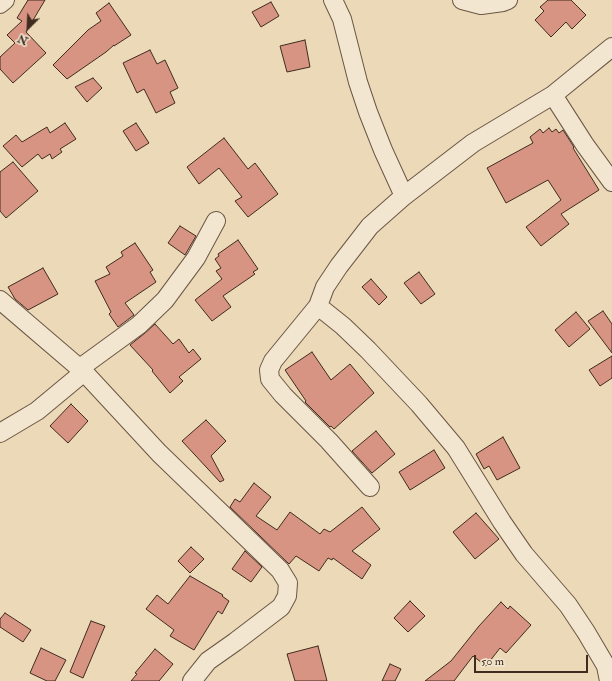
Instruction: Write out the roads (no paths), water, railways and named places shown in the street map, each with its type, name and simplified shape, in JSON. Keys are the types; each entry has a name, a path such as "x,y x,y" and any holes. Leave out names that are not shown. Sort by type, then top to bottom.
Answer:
{"street":[{"path":"0,4 5,0"},
{"path":"333,0 342,19 358,82 368,112 404,196"},
{"path":"462,0 482,5 508,0"},
{"path":"370,487 329,441 283,395 270,379 269,370 273,361 318,306 325,287 339,266 370,226 404,196 473,143 553,95 612,47"},
{"path":"553,95 585,145 612,182"},
{"path":"0,433 37,411 82,370 139,325 165,300 196,258 216,221"},
{"path":"2,306 82,370 159,453 280,570 288,583 288,596 281,607 208,661 192,681"},
{"path":"318,306 343,326 368,350 419,404 456,448 502,522 524,554 568,606 586,632 606,666 609,681"}]}
